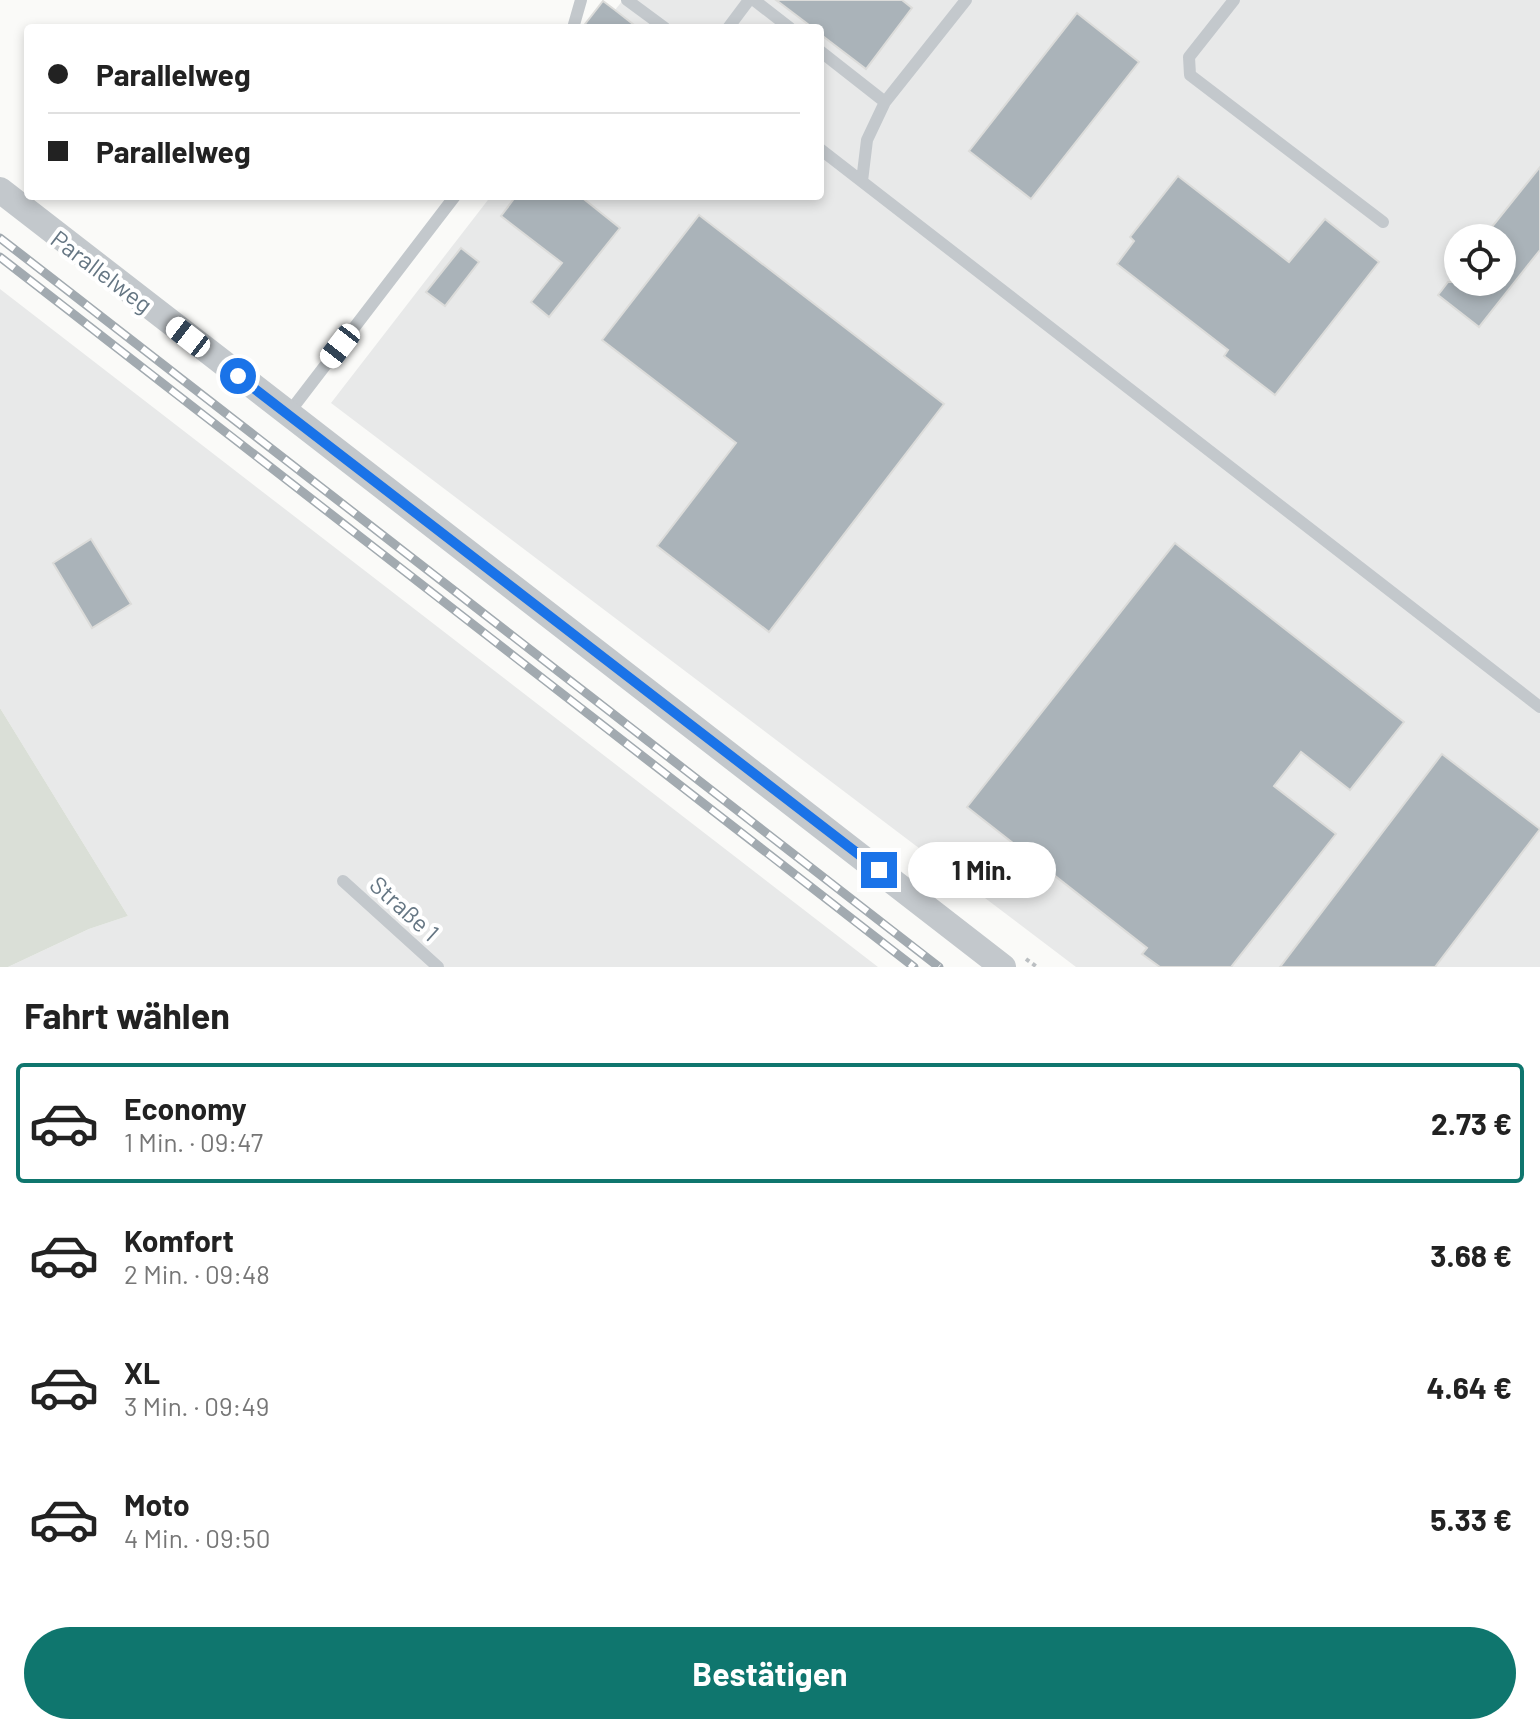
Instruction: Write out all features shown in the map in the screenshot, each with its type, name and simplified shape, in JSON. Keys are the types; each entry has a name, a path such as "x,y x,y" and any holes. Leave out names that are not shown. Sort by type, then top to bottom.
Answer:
{"street":[{"name":"Parallelweg","path":"0,190 1003,967"}],"lane":[{"path":"574,24 581,0"},
{"path":"627,0 660,24"},
{"path":"731,24 752,0 785,24"},
{"path":"862,181 867,140 885,102 966,0"},
{"path":"1234,0 1189,57 1190,75 1383,222"},
{"path":"824,54 885,102"},
{"path":"824,152 1540,707"},
{"path":"288,414 452,200"},
{"name":"Straße 1","path":"343,881 438,967"}],"shaded area":[{"path":"623,0 1540,0 1540,967 1076,967 331,403 488,200 824,200 824,24 622,24 626,19 615,10"},
{"path":"0,289 878,967 8,967 89,929 128,916 0,708"},
{"path":"0,708 128,916 89,929 8,967 0,967"}],"building":[{"path":"776,0 902,0 912,8 866,69 824,37 824,24 808,24"},
{"path":"603,1 633,24 585,24"},
{"path":"1077,13 1139,62 1031,199 969,151"},
{"path":"1540,167 1540,250 1516,280 1516,224 1494,224"},
{"path":"1178,176 1289,262 1325,219 1379,262 1275,395 1224,356 1228,350 1117,264 1134,241 1130,237"},
{"path":"513,200 585,200 620,228 549,317 531,302 562,263 501,216"},
{"path":"699,215 944,404 769,632 657,546 736,443 602,340"},
{"path":"461,248 479,262 445,306 426,292"},
{"path":"1444,287 1444,296 1504,296 1479,327 1438,295"},
{"path":"91,539 131,604 92,628 53,563"},
{"path":"1175,543 1404,722 1350,790 1301,752 1274,786 1336,834 1231,967 1160,967 1142,954 1147,948 967,807"},
{"path":"1442,754 1540,829 1435,967 1280,967"}],"railway":[{"path":"0,238 939,967"},
{"path":"0,257 914,967"}],"route":[{"path":"238,376 879,870"}]}
